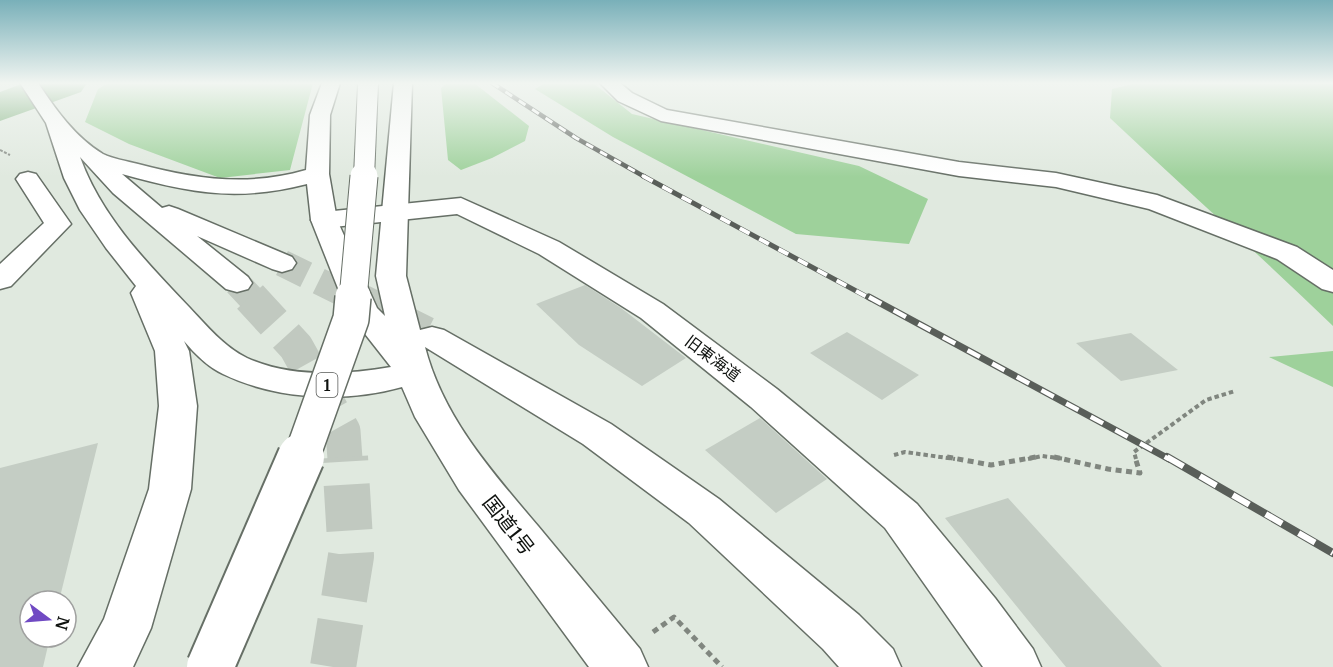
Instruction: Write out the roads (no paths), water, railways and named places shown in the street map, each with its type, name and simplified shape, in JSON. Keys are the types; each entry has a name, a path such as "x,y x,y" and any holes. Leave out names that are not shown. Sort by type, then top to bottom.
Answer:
{"main road":[{"name":"1","path":"49,114 58,128 83,192 136,269 203,342 234,365 288,381 340,385 368,383 423,355"},
{"name":"国道1号","path":"320,114 317,174 324,220 363,311 423,355"},
{"name":"1","path":"210,667 304,451 351,319 362,213 367,114"},
{"name":"国道1号","path":"401,114 391,276 401,326 423,355 434,417 474,479 635,652"},
{"path":"659,114 958,169 1056,180 1157,204 1287,253 1333,283"},
{"name":"1","path":"58,128 96,159 122,188 237,283"},
{"name":"1","path":"96,159 154,175 235,188 268,186 317,174"},
{"path":"0,280 58,224 28,179"},
{"name":"1","path":"142,204 205,228 282,263"},
{"name":"旧東海道","path":"324,220 461,206 549,248 652,311 764,398 858,476 902,516 977,614 1014,667"},
{"name":"1","path":"105,667 126,628 170,489 178,406 172,351 136,269"},
{"path":"423,355 597,434 704,511 841,632 874,667"}],"tunnel":[{"path":"282,263 355,299"},
{"path":"237,283 252,299"},
{"path":"250,297 296,347 343,431 345,459"},
{"path":"352,297 426,334"},
{"path":"333,667 351,556 345,457"}],"railway":[{"path":"540,114 576,138 645,177"},
{"path":"643,176 871,299"},
{"path":"869,297 1169,459"},
{"path":"1167,457 1333,553"}]}
